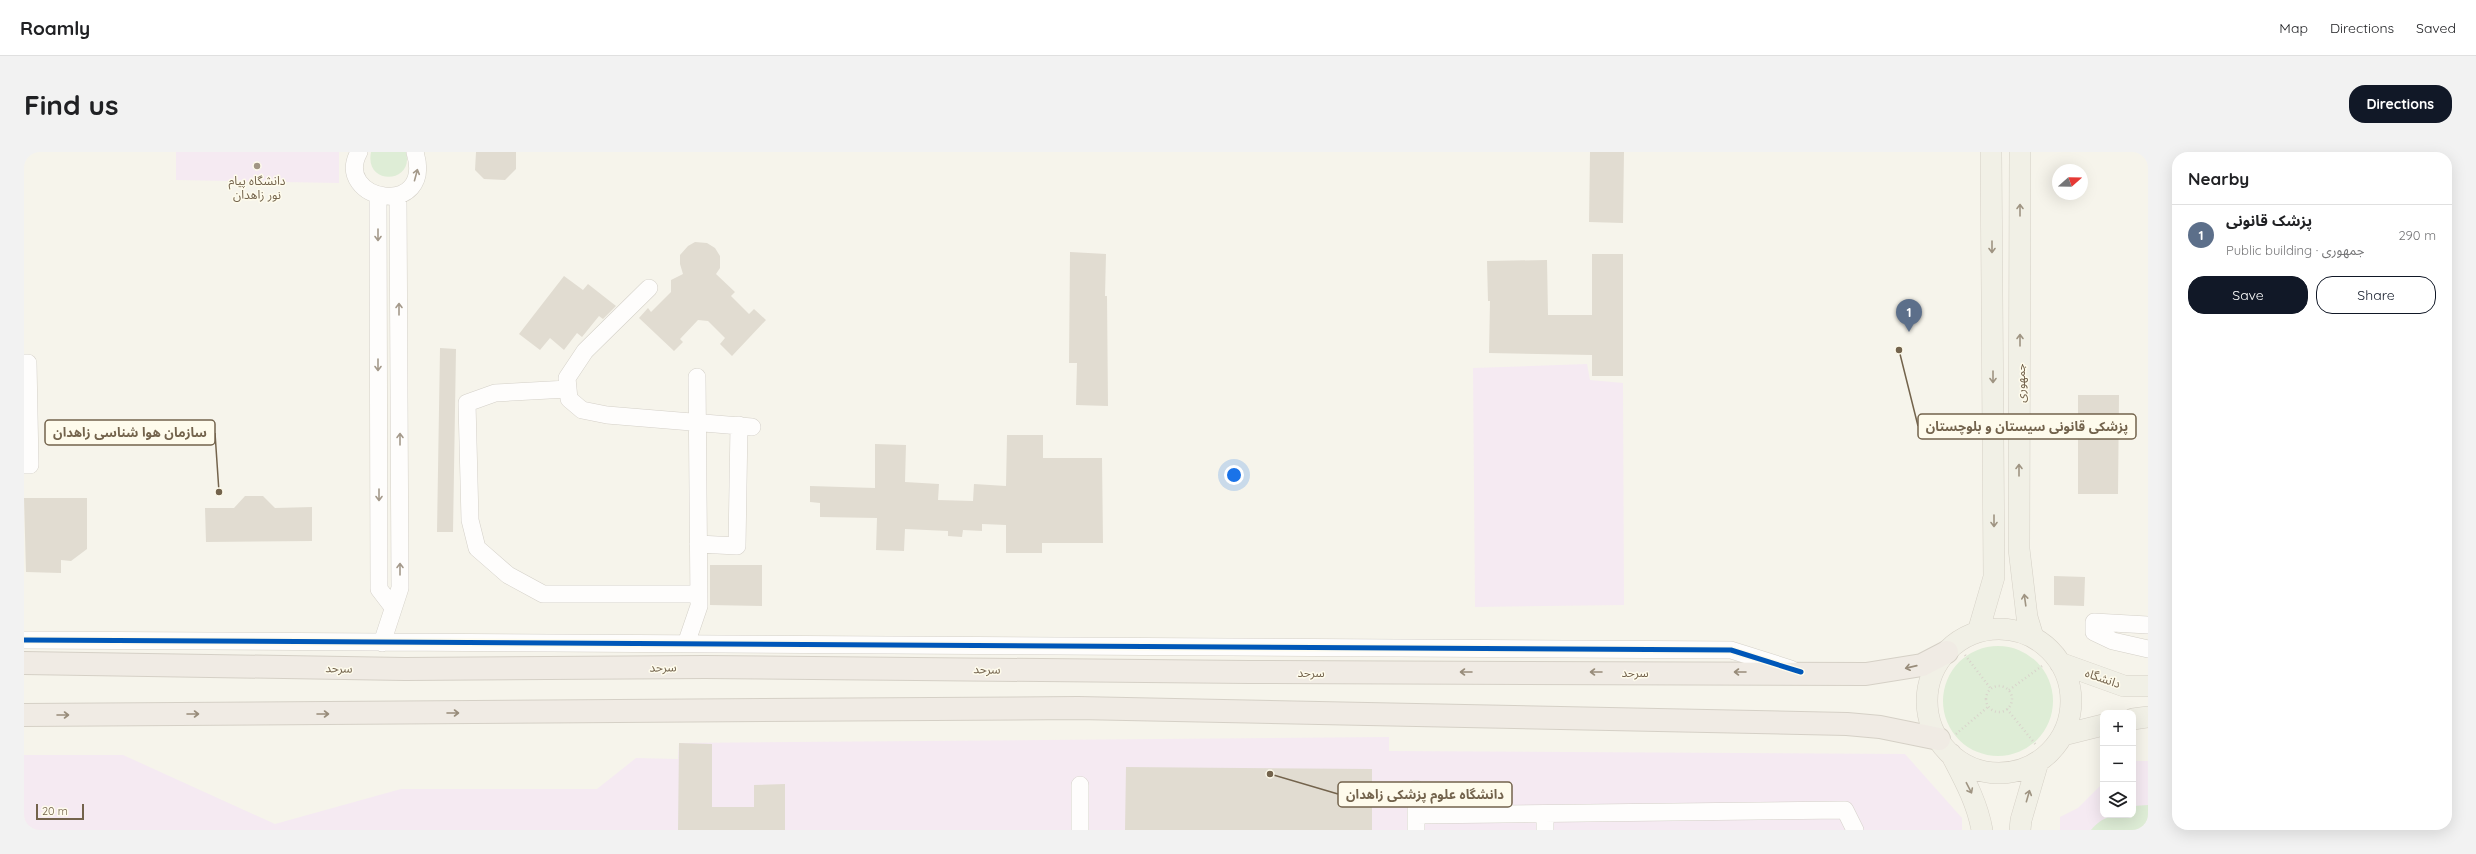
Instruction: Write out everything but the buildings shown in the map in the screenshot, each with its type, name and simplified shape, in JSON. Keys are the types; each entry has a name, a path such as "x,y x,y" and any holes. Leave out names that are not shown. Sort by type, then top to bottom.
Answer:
{"highway":[{"name":"سرحد","path":"24,663 405,670 705,667 1257,672 1801,672 1866,674 1922,665 1952,648"},
{"path":"24,715 1086,708 1847,724 1880,727 1948,742"}],"main road":[{"path":"1978,632 1994,577 1991,152"},
{"name":"جمهوری","path":"2020,152 2019,549 2027,617 2033,638"},
{"path":"2020,830 2021,820 2042,759 2063,735 2069,718 2071,699 2068,680 2057,659 2033,638 2016,631 1997,629 1978,632 1952,648 1934,673 1930,685 1928,704 1931,722 1966,765 1990,772 2002,773 2020,770 2042,759"},
{"name":"دانشگاه","path":"2057,659 2124,686 2148,686"},
{"path":"2136,719 2148,717"},
{"path":"2063,735 2100,726"},
{"path":"1948,742 1978,811 1982,830"}],"street":[{"path":"359,152 355,165 357,175 361,184 378,196 398,196 407,190 416,177 418,162 415,152"},
{"path":"378,196 379,589 392,606"},
{"path":"382,643 392,606 400,588 398,196"},
{"path":"649,288 585,351 567,378 569,400 582,410 607,415 746,426 737,546 698,544"},
{"path":"24,363 28,363 30,465 24,465"},
{"path":"686,644 699,606 697,377"},
{"path":"568,389 495,393 467,403 470,520 477,548 508,575 543,594 699,594"},
{"path":"2148,625 2094,622 2094,632 2113,641 2148,649"},
{"path":"24,640 1731,650 1801,672"},
{"path":"1080,785 1080,830"},
{"path":"1416,789 1416,823 1545,822 1845,810 1855,830"}],"path":[{"path":"1952,648 1991,689"},
{"path":"2008,690 2057,659"},
{"path":"1991,689 2002,686 2008,690 2012,698 2007,709"},
{"path":"1991,689 1987,698 1989,706 1995,711 2007,709"},
{"path":"1948,742 1989,706"},
{"path":"2007,709 2042,759"}],"shaded area":[{"name":"دانشگاه پیام نور زاهدان","path":"176,152 339,152 339,183 176,180"},
{"path":"1587,364 1590,380 1623,383 1624,605 1475,607 1473,368"},
{"path":"1389,737 1389,751 1905,754 1962,818 1962,830 24,830 24,755 123,755 275,824 401,789 597,789 636,758 678,759 679,743"},
{"path":"2136,761 2148,761 2148,830 2060,830 2060,817 2078,808 2100,786 2100,818 2136,818"}],"green space":[{"path":"371,152 406,152 407,163 403,170 397,175 389,177 381,175 375,171 371,163"},
{"path":"1998,646 2019,650 2029,655 2037,662 2044,670 2049,680 2053,701 2049,722 2044,732 2037,740 2029,747 2019,752 1998,756 1977,752 1967,747 1959,740 1952,732 1947,722 1943,701 1947,680 1952,670 1959,662 1967,655 1977,650"},
{"path":"2148,805 2148,830 2091,830 2100,821 2108,818 2136,818 2136,806"}],"cycle path":[{"path":"24,640 1731,650 1801,672"}],"place":[{"name":"دانشگاه پیام نور زاهدان","path":"257,166"},
{"name":"پزشک قانونی","path":"1909,332"},
{"name":"پزشکی قانونی سیستان و بلوچستان","path":"1899,350"},
{"name":"سازمان هوا شناسی زاهدان","path":"219,492"},
{"name":"دانشگاه علوم پزشکی زاهدان","path":"1270,774"}]}
